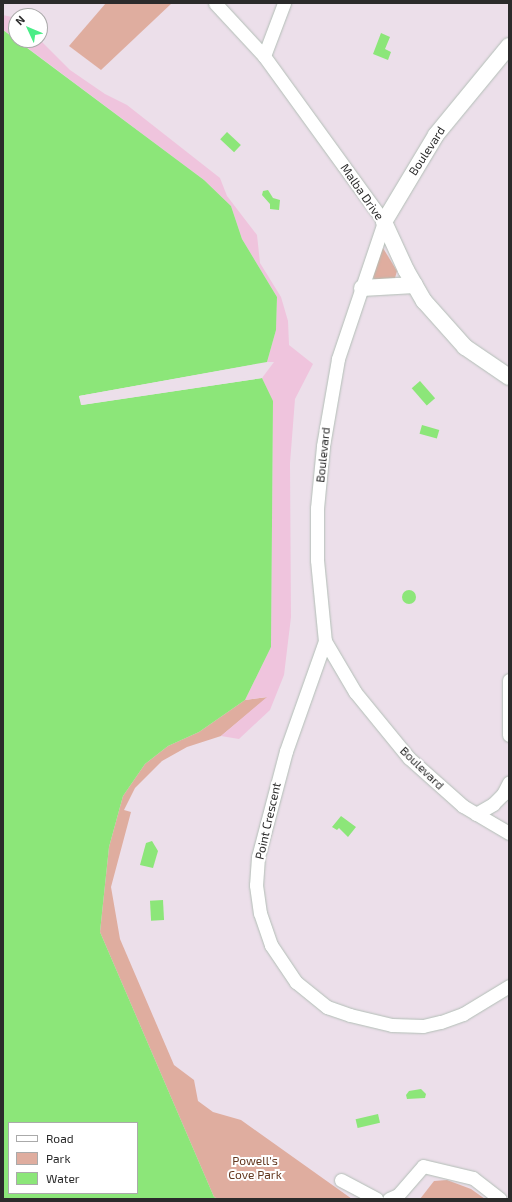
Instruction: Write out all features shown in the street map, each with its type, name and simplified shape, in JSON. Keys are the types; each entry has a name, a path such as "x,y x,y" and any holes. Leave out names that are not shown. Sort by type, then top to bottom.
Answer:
{"street":[{"name":"Malba Drive","path":"215,3 264,56 384,222 424,301 465,347 509,377"},
{"path":"264,56 284,3"},
{"name":"Boulevard","path":"509,46 436,135 384,222 338,359 323,446 317,508 317,560 325,641 355,692 381,727 428,777 476,814 509,834"},
{"path":"362,288 415,285"},
{"name":"Point Crescent","path":"325,641 286,751 258,857 256,885 260,914 271,945 296,982 327,1007 350,1015 392,1025 423,1026 441,1022 463,1014 509,986"},
{"path":"509,680 509,735"},
{"path":"476,814 493,804 503,794 509,782"},
{"path":"394,1197 422,1166 473,1178 500,1199"},
{"path":"341,1180 376,1199"}],"green space":[{"path":"106,3 172,3 101,70 69,46"},
{"path":"383,248 397,271 395,278 375,281 372,275"},
{"name":"Powell's Cove Park","path":"268,697 221,736 187,747 162,761 135,788 124,810 131,812 111,887 120,939 174,1065 194,1080 198,1101 213,1112 241,1120 352,1199 218,1199 214,1197 100,932 109,847 123,796 145,764 168,746 199,732 245,700"},
{"path":"447,1180 471,1189 485,1199 420,1199 434,1181"}],"sand":[{"path":"3,15 8,16 8,33 3,30"},
{"path":"28,48 48,48 70,70 105,94 127,105 220,178 227,196 257,235 260,263 281,297 288,321 289,345 313,364 295,399 290,463 291,617 284,675 270,710 239,739 221,736 267,697 245,700 271,647 273,402 262,378 274,362 267,362 276,330 277,297 242,239 231,206 204,180"}],"water":[{"path":"3,30 8,34 8,48 27,48 204,180 231,206 242,239 277,297 276,330 267,362 79,396 82,405 262,378 273,401 271,647 245,700 199,732 168,746 145,764 123,796 109,847 100,932 214,1197 218,1199 3,1199"},
{"path":"381,33 390,37 385,49 391,52 388,60 373,54"},
{"path":"227,132 241,145 234,152 220,139"},
{"path":"268,190 273,198 280,200 279,210 270,209 270,204 262,195 263,191"},
{"path":"420,381 435,398 427,406 412,388"},
{"path":"422,425 439,430 437,439 420,434"},
{"path":"409,590 414,592 416,597 414,602 409,604 404,602 402,597 404,592"},
{"path":"341,816 356,827 348,837 339,828 337,830 332,827"},
{"path":"152,841 158,851 153,868 140,865 146,843"},
{"path":"163,900 164,920 151,921 150,901"},
{"path":"421,1089 426,1094 425,1098 407,1099 406,1095 409,1091"},
{"path":"378,1114 380,1123 358,1128 356,1119"}],"pier":[{"path":"269,362 81,397 83,403 263,376 262,378 81,405 79,396"}]}
